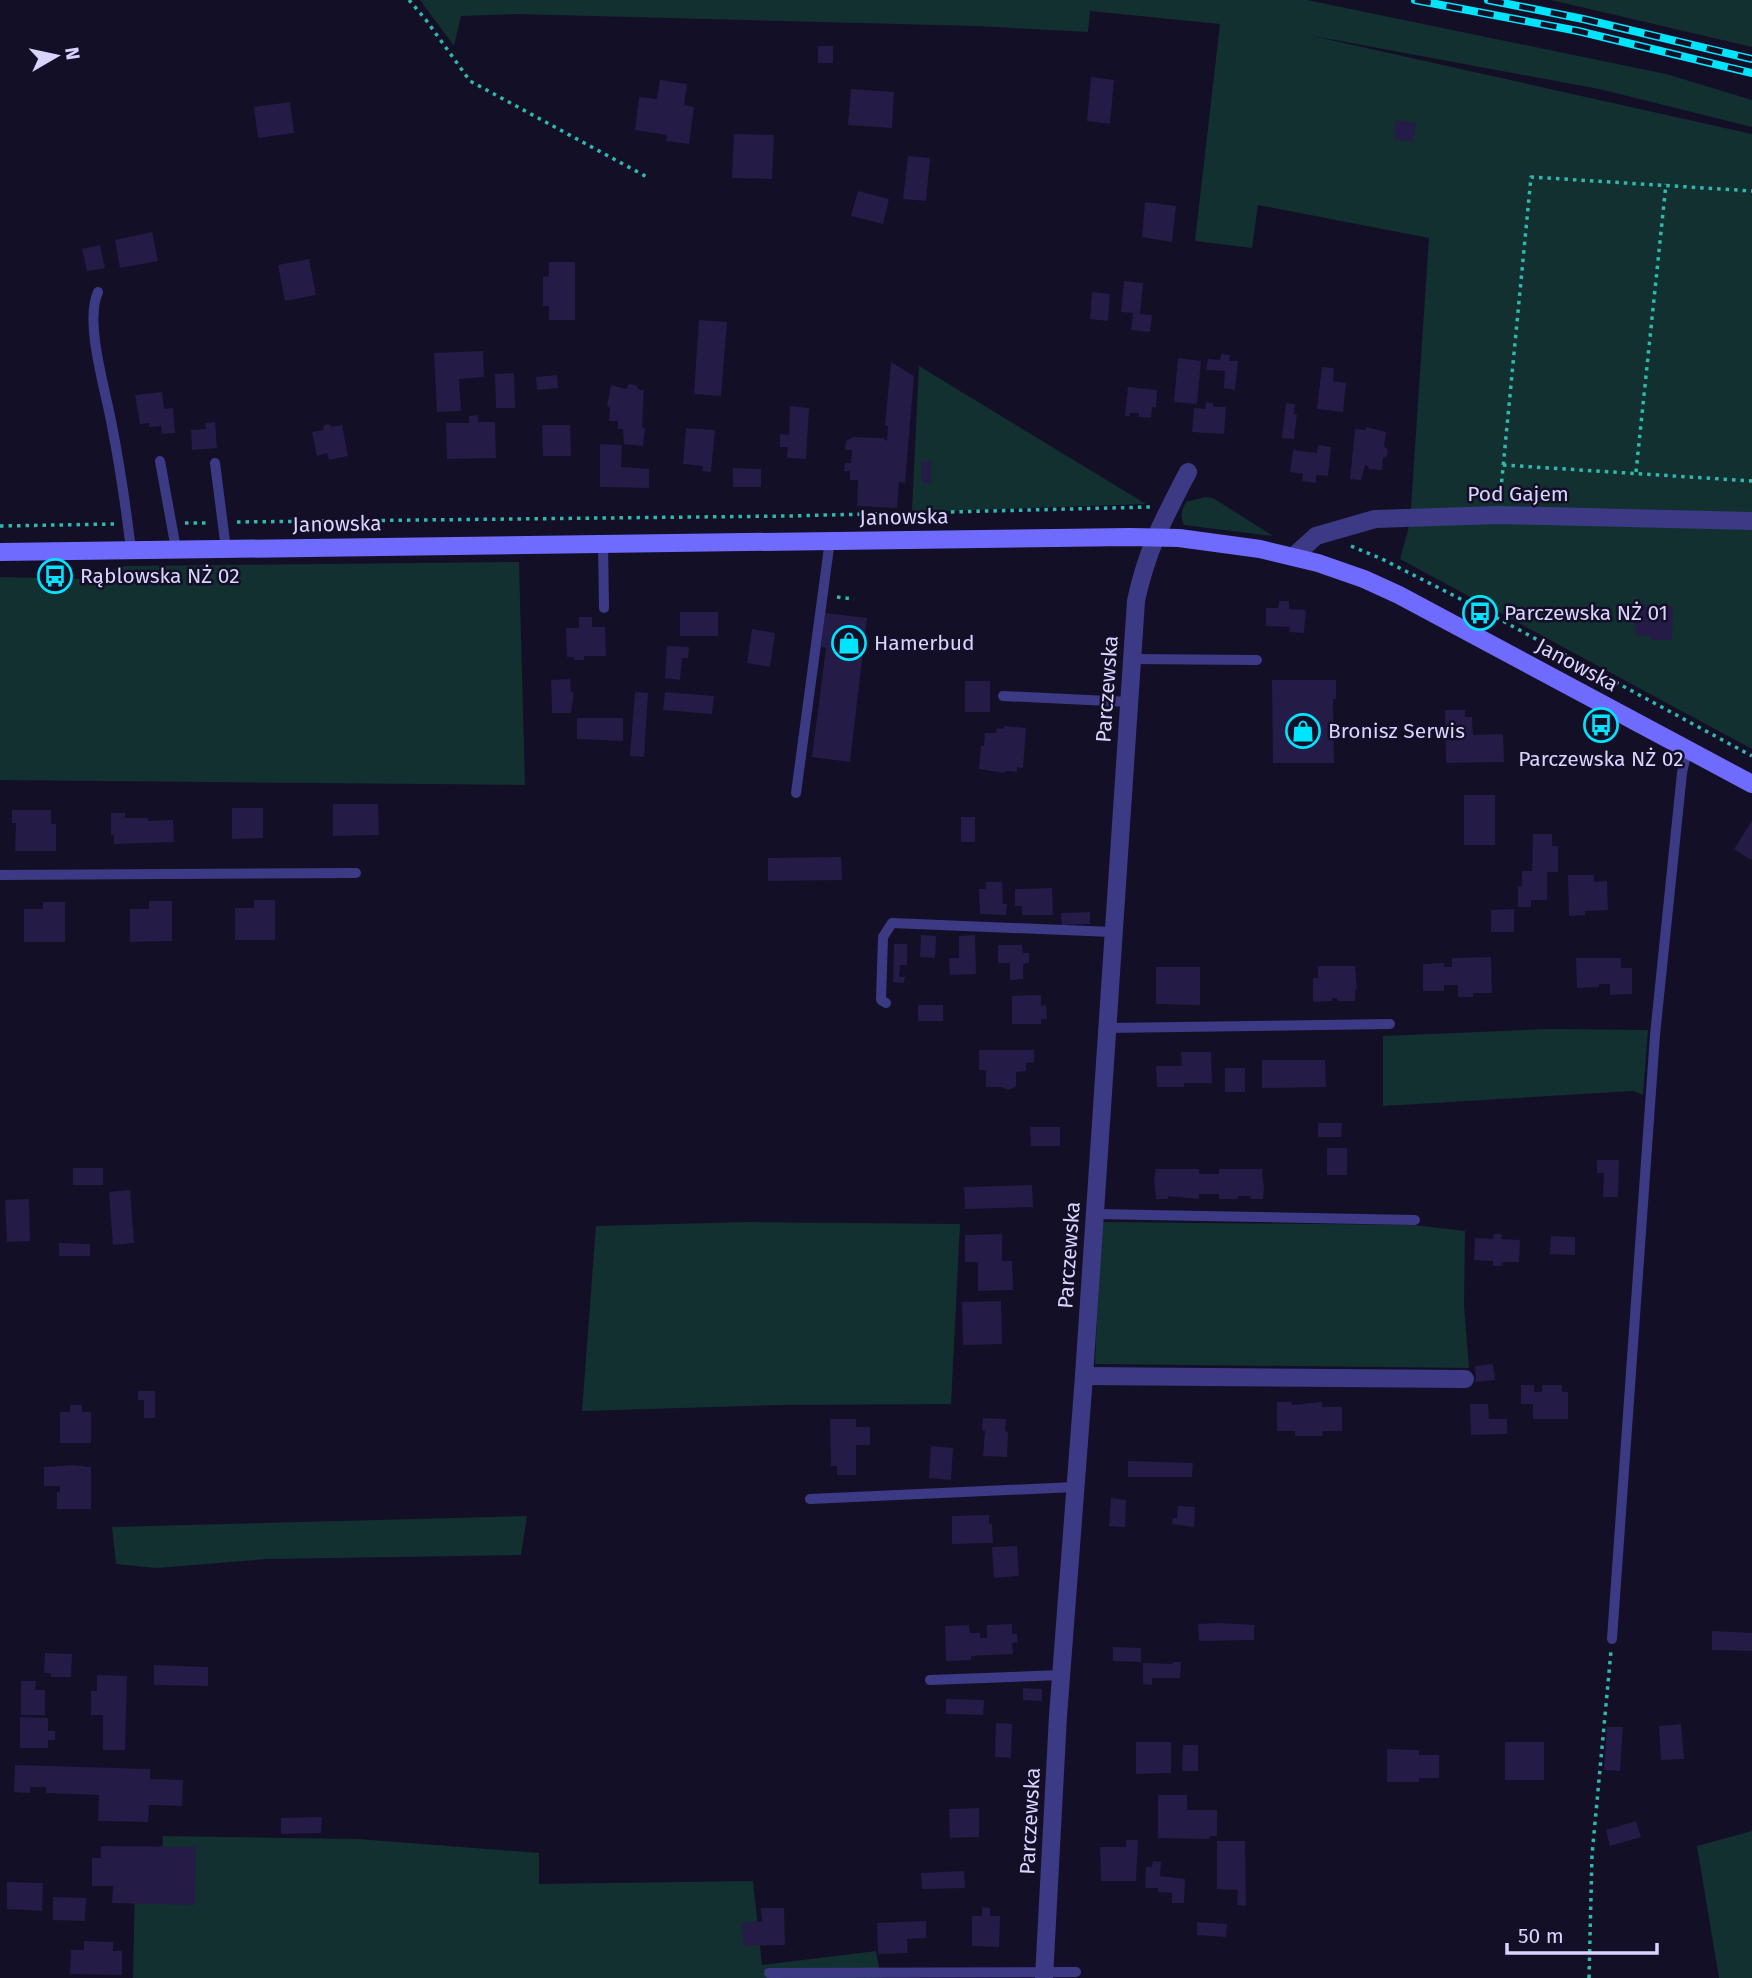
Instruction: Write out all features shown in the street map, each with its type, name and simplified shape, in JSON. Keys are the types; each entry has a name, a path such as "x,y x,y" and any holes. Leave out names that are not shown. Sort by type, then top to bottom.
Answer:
{"street":[{"name":"Parczewska","path":"1044,1975 1061,1675 1084,1376 1136,601 1143,568 1154,537 1188,472"},
{"name":"Pod Gajem","path":"1294,556 1316,536 1376,519 1498,515 1752,521"},
{"name":"Janowska","path":"0,552 1154,537 1234,544 1294,556 1364,579 1399,595 1752,784"},
{"path":"1084,1376 1465,1379"}],"lane":[{"path":"98,292 92,305 96,348 114,436 131,550"},
{"path":"160,461 176,549"},
{"path":"215,463 225,522 226,549"},
{"path":"796,793 830,540"},
{"path":"603,543 604,608"},
{"path":"1132,659 1257,660"},
{"path":"1003,696 1129,702"},
{"path":"1612,1639 1655,1035 1682,773 1687,750"},
{"path":"0,875 356,873"},
{"path":"886,1003 881,1000 883,937 892,923 1112,932"},
{"path":"1106,1028 1390,1024"},
{"path":"1094,1214 1415,1220"},
{"path":"810,1499 1075,1487"},
{"path":"930,1680 1061,1675"},
{"path":"769,1973 1044,1975 1076,1972"}],"path":[{"path":"409,0 470,81 647,177"},
{"path":"1498,515 1531,177 1752,191"},
{"path":"1636,472 1666,184"},
{"path":"1503,465 1752,481"},
{"path":"172,523 788,516 1169,507"},
{"path":"0,526 128,524"},
{"path":"1316,536 1343,543 1382,559 1488,612 1752,755"},
{"path":"1589,1978 1591,1855 1612,1639"}],"green space":[{"path":"420,0 1307,0 1666,74 1752,100 1752,127 1599,89 1308,35 1752,134 1752,749 1400,559 1410,523 1429,238 1258,205 1252,248 1195,241 1220,24 1090,11 1088,32 976,26 516,14 461,16 454,46"},
{"path":"1551,0 1752,0 1752,47"},
{"path":"919,366 1146,504 920,512 912,510"},
{"path":"1205,497 1213,498 1273,536 1184,525 1182,513 1186,502"},
{"path":"519,562 525,785 0,780 0,577 83,579 124,566"},
{"path":"1547,1029 1648,1030 1643,1095 1633,1091 1383,1106 1383,1036"},
{"path":"747,1222 960,1224 951,1404 780,1405 582,1411 596,1226"},
{"path":"1101,1222 1414,1225 1465,1231 1464,1305 1469,1368 1095,1364"},
{"path":"527,1516 521,1555 267,1559 157,1568 116,1564 112,1527"},
{"path":"1752,1831 1752,1978 1719,1978 1697,1846"},
{"path":"163,1836 358,1839 539,1853 539,1884 753,1881 762,1965 876,1951 881,1978 133,1978 135,1878 161,1876"}],"building":[{"path":"818,46 833,46 833,63 818,63"},
{"path":"1091,77 1114,80 1110,124 1087,121"},
{"path":"660,80 687,84 684,105 694,107 689,144 666,141 667,135 635,130 639,97 657,99"},
{"path":"851,89 894,92 892,128 848,125"},
{"path":"290,102 294,133 258,138 254,107"},
{"path":"1396,120 1416,123 1413,142 1394,139"},
{"path":"734,134 774,135 772,179 732,178"},
{"path":"908,156 930,158 926,201 903,199"},
{"path":"858,191 889,199 883,224 851,216"},
{"path":"1145,202 1176,206 1172,242 1142,237"},
{"path":"152,232 158,261 120,268 115,240"},
{"path":"100,245 105,268 87,271 82,249"},
{"path":"309,259 316,295 285,301 278,265"},
{"path":"549,262 575,262 575,320 549,320 549,306 543,306 543,277 549,276"},
{"path":"1124,281 1143,283 1140,314 1152,315 1150,332 1131,330 1133,313 1121,312"},
{"path":"1092,292 1110,294 1108,321 1090,319"},
{"path":"699,320 727,322 721,396 694,394"},
{"path":"483,351 484,377 459,379 461,411 437,412 434,353"},
{"path":"1221,354 1230,355 1229,361 1238,361 1235,390 1224,388 1225,371 1206,370 1208,359 1220,360"},
{"path":"1178,358 1201,361 1197,404 1174,402"},
{"path":"891,362 914,376 905,483 899,482 897,508 857,506 858,480 850,480 850,471 844,471 845,463 851,463 852,450 845,450 846,441 853,437 883,438 887,441 888,426 885,426"},
{"path":"1322,367 1334,368 1333,381 1346,383 1343,412 1317,409"},
{"path":"514,373 515,408 496,408 495,374"},
{"path":"557,375 558,388 537,390 536,377"},
{"path":"629,384 644,390 643,446 624,444 623,429 618,429 618,421 609,421 610,408 607,406 611,385 626,389"},
{"path":"1128,387 1157,390 1156,408 1152,407 1151,418 1139,417 1139,413 1125,416"},
{"path":"162,392 164,409 173,408 175,433 162,434 161,426 149,427 149,423 140,424 135,395"},
{"path":"1206,402 1213,403 1213,407 1226,407 1224,434 1192,432 1194,408 1205,409"},
{"path":"1286,403 1295,404 1294,414 1297,414 1294,439 1282,438"},
{"path":"790,406 809,408 806,459 787,458 788,447 780,447 780,434 789,435"},
{"path":"478,415 478,422 495,422 496,458 447,459 446,423 469,423 469,416"},
{"path":"215,422 217,448 192,450 191,430 206,429 205,423"},
{"path":"329,424 332,427 342,425 348,456 329,460 327,453 317,456 312,432 323,430 324,425"},
{"path":"542,425 570,425 571,456 543,456"},
{"path":"1366,427 1386,432 1384,446 1388,450 1387,456 1383,458 1382,470 1369,469 1365,465 1361,480 1350,479 1355,429 1366,430"},
{"path":"686,428 715,430 711,472 702,471 703,466 683,464"},
{"path":"600,444 622,445 621,467 649,469 649,488 600,487"},
{"path":"1318,445 1331,447 1328,476 1316,475 1316,483 1302,481 1303,474 1290,472 1293,450 1317,453"},
{"path":"921,461 931,461 931,483 922,483"},
{"path":"733,468 761,469 761,487 733,487"},
{"path":"1279,601 1289,601 1289,609 1306,610 1304,633 1289,632 1290,627 1266,626 1266,608 1278,608"},
{"path":"1636,605 1673,606 1672,640 1651,640 1651,636 1635,635"},
{"path":"680,612 718,612 718,636 680,636"},
{"path":"825,613 867,618 850,762 812,757 826,648 821,647"},
{"path":"579,617 592,617 592,627 605,627 606,656 584,656 584,660 567,657 566,628 579,628"},
{"path":"752,629 775,633 770,667 747,663"},
{"path":"667,646 689,647 688,658 682,658 680,680 665,678"},
{"path":"570,679 571,692 574,692 571,713 552,713 551,680"},
{"name":"Bronisz Serwis","path":"1272,680 1336,680 1336,699 1333,699 1334,763 1273,763"},
{"path":"965,681 990,681 990,712 965,712"},
{"path":"635,692 648,693 644,757 630,756"},
{"path":"665,692 714,696 712,714 663,710"},
{"path":"1445,710 1465,710 1465,717 1472,717 1473,735 1503,734 1504,762 1446,763"},
{"path":"577,718 623,718 623,741 577,739"},
{"path":"1004,726 1026,728 1023,768 1017,767 1017,772 1005,773 979,769 985,733 996,733 997,728 1004,729"},
{"path":"1464,795 1495,795 1495,845 1464,845"},
{"path":"333,804 378,804 379,835 333,836"},
{"path":"232,808 263,808 263,838 232,839"},
{"path":"12,810 51,810 51,824 56,824 56,851 15,851 16,823 12,823"},
{"path":"111,813 125,813 125,818 148,818 148,821 173,820 174,842 114,844 114,835 111,835"},
{"path":"961,817 975,817 975,842 961,842"},
{"path":"1752,821 1752,858 1751,860 1734,849"},
{"path":"1533,834 1552,834 1552,846 1558,846 1558,872 1547,872 1547,900 1531,900 1531,907 1518,907 1518,886 1522,886 1522,871 1532,871"},
{"path":"841,857 842,880 768,881 768,858"},
{"path":"1568,875 1594,875 1594,882 1607,881 1608,910 1585,911 1585,915 1569,916"},
{"path":"986,882 1002,882 1003,904 1007,904 1006,915 980,914 979,889 986,889"},
{"path":"1052,888 1053,915 1022,915 1022,906 1015,906 1015,889"},
{"path":"254,900 275,900 275,940 235,940 235,908 254,908"},
{"path":"149,901 172,901 172,941 130,942 130,909 149,909"},
{"path":"43,902 65,902 65,942 24,942 24,909 43,909"},
{"path":"1514,909 1514,932 1491,932 1491,910"},
{"path":"1090,912 1090,924 1062,925 1061,913"},
{"path":"921,935 936,936 935,958 920,957"},
{"path":"975,935 976,974 950,975 949,958 959,958 959,936"},
{"path":"894,944 907,944 907,965 900,965 899,977 905,977 904,983 893,982"},
{"path":"998,945 1022,945 1023,953 1029,953 1029,963 1023,964 1023,979 1010,980 1010,963 998,963"},
{"path":"1491,957 1492,993 1473,993 1473,997 1458,997 1458,985 1444,985 1444,991 1423,991 1423,964 1444,963 1444,967 1452,967 1452,958"},
{"path":"1576,958 1621,958 1621,968 1632,968 1632,994 1610,995 1610,984 1577,988"},
{"path":"1318,966 1355,966 1355,1001 1338,1001 1337,998 1332,998 1332,1001 1313,1002 1313,978 1318,978"},
{"path":"1156,967 1200,967 1200,1005 1156,1004"},
{"path":"1041,995 1041,1006 1046,1005 1047,1019 1041,1019 1041,1024 1012,1024 1012,996"},
{"path":"918,1005 943,1005 943,1021 918,1021"},
{"path":"979,1050 1034,1050 1034,1062 1026,1063 1026,1071 1016,1072 1016,1087 1008,1090 986,1087 986,1070 979,1070"},
{"path":"1181,1052 1211,1052 1212,1083 1157,1087 1156,1066 1182,1066"},
{"path":"1262,1060 1325,1060 1326,1087 1262,1088"},
{"path":"1225,1068 1245,1068 1245,1092 1225,1092"},
{"path":"1318,1123 1342,1123 1341,1137 1318,1137"},
{"path":"1030,1127 1060,1127 1060,1146 1031,1146"},
{"path":"1327,1148 1347,1148 1347,1175 1327,1175"},
{"path":"1597,1160 1619,1160 1618,1197 1603,1197 1604,1173 1597,1173"},
{"path":"73,1168 103,1168 103,1185 73,1185"},
{"path":"1156,1169 1199,1169 1199,1174 1219,1174 1219,1169 1262,1169 1263,1199 1238,1196 1238,1199 1219,1199 1219,1194 1199,1194 1199,1199 1168,1196 1168,1199 1156,1199"},
{"path":"1032,1185 1033,1207 965,1209 964,1187"},
{"path":"130,1190 134,1243 113,1245 109,1192"},
{"path":"29,1199 30,1241 7,1242 5,1200"},
{"path":"1002,1234 1002,1261 1012,1261 1013,1290 978,1291 978,1262 965,1262 965,1235"},
{"path":"1494,1234 1502,1234 1501,1239 1520,1240 1519,1262 1502,1262 1502,1266 1493,1266 1493,1261 1474,1260 1475,1238 1493,1239"},
{"path":"1551,1236 1575,1237 1575,1255 1550,1254"},
{"path":"59,1243 90,1244 90,1256 59,1256"},
{"path":"1001,1301 1002,1344 963,1345 962,1302"},
{"path":"1493,1364 1495,1380 1476,1382 1475,1366"},
{"path":"1521,1385 1534,1385 1534,1392 1542,1392 1542,1385 1562,1385 1562,1392 1568,1392 1568,1419 1533,1419 1533,1404 1521,1404"},
{"path":"138,1391 155,1391 155,1418 144,1418 144,1400 138,1400"},
{"path":"1277,1402 1291,1402 1292,1405 1322,1402 1322,1407 1342,1407 1342,1431 1323,1431 1322,1436 1295,1436 1295,1431 1277,1431"},
{"path":"1470,1404 1488,1404 1489,1419 1507,1419 1507,1434 1471,1435"},
{"path":"70,1405 82,1405 82,1412 91,1412 91,1443 60,1443 60,1412 70,1412"},
{"path":"983,1418 1006,1419 1007,1457 983,1456"},
{"path":"830,1419 856,1419 856,1427 870,1427 870,1445 856,1445 856,1475 837,1475 837,1466 831,1466"},
{"path":"931,1446 953,1448 951,1480 929,1478"},
{"path":"1128,1461 1193,1463 1192,1477 1128,1477"},
{"path":"44,1467 91,1467 91,1509 57,1509 57,1492 60,1492 60,1486 44,1486"},
{"path":"1111,1498 1126,1500 1125,1527 1109,1526"},
{"path":"1178,1506 1195,1507 1194,1527 1172,1524 1173,1518 1177,1518"},
{"path":"989,1515 993,1543 952,1544 952,1516"},
{"path":"1017,1546 1019,1576 994,1578 992,1547"},
{"path":"1012,1624 1012,1634 1017,1634 1018,1642 1012,1643 1013,1654 971,1656 971,1660 946,1661 945,1626 969,1625 970,1633 980,1633 980,1638 987,1638 987,1625"},
{"path":"1198,1624 1254,1625 1254,1640 1199,1641"},
{"path":"1712,1631 1752,1633 1752,1651 1712,1650"},
{"path":"1113,1647 1141,1648 1141,1662 1113,1661"},
{"path":"45,1653 72,1654 71,1677 51,1677 51,1673 44,1673"},
{"path":"1181,1662 1180,1678 1152,1678 1152,1685 1143,1684 1143,1663"},
{"path":"154,1665 208,1667 208,1686 154,1685"},
{"path":"97,1675 127,1676 125,1750 103,1750 103,1715 91,1715 91,1691 97,1691"},
{"path":"21,1681 36,1681 35,1690 45,1690 45,1715 21,1715"},
{"path":"1023,1688 1042,1689 1042,1701 1023,1700"},
{"path":"946,1699 984,1700 983,1715 946,1714"},
{"path":"20,1717 48,1718 48,1731 55,1731 55,1740 48,1740 48,1748 20,1748"},
{"path":"996,1723 1012,1724 1011,1758 995,1757"},
{"path":"1681,1724 1684,1759 1661,1760 1659,1726"},
{"path":"1607,1727 1623,1727 1620,1771 1604,1770"},
{"path":"1136,1742 1171,1742 1171,1773 1136,1774"},
{"path":"1505,1742 1544,1742 1544,1780 1505,1780"},
{"path":"1183,1745 1198,1745 1198,1771 1182,1771"},
{"path":"1387,1749 1419,1750 1419,1755 1439,1755 1439,1778 1419,1778 1419,1782 1387,1782"},
{"path":"15,1765 150,1769 150,1779 183,1780 182,1806 149,1805 148,1822 98,1821 99,1795 46,1793 46,1787 30,1787 30,1793 14,1792"},
{"path":"1158,1795 1187,1795 1187,1810 1217,1810 1217,1836 1210,1836 1209,1839 1158,1838"},
{"path":"979,1808 979,1837 950,1838 949,1809"},
{"path":"322,1817 321,1833 281,1834 281,1818"},
{"path":"1636,1821 1641,1837 1610,1846 1606,1830"},
{"path":"1126,1840 1138,1840 1136,1881 1101,1881 1100,1847 1126,1847"},
{"path":"1217,1841 1245,1841 1246,1906 1237,1905 1238,1890 1217,1889"},
{"path":"101,1846 196,1847 195,1905 112,1903 113,1886 92,1886 92,1858 101,1858"},
{"path":"1153,1861 1161,1862 1160,1876 1185,1879 1184,1903 1172,1903 1172,1893 1158,1892 1158,1888 1145,1888 1146,1867 1152,1867"},
{"path":"964,1871 965,1888 922,1889 921,1873"},
{"path":"7,1882 43,1883 42,1911 7,1909"},
{"path":"53,1897 86,1898 85,1921 53,1920"},
{"path":"982,1907 990,1908 990,1916 1000,1916 999,1947 972,1946 972,1916 982,1916"},
{"path":"761,1908 784,1908 785,1945 743,1946 742,1922 762,1922"},
{"path":"926,1921 926,1938 907,1939 908,1953 878,1954 877,1923"},
{"path":"1197,1922 1227,1924 1226,1937 1197,1935"},
{"path":"84,1941 113,1942 113,1951 122,1951 122,1975 70,1974 71,1950 84,1950"}],"railway":[{"path":"1415,0 1578,31 1752,73"},
{"path":"1488,0 1583,19 1752,59"}],"place":[{"name":"Rąblowska NŻ 02","path":"55,576"},
{"name":"Parczewska NŻ 01","path":"1480,613"},
{"name":"Hamerbud","path":"849,643"},
{"name":"Parczewska NŻ 02","path":"1601,725"},
{"name":"Bronisz Serwis","path":"1303,731"}]}
